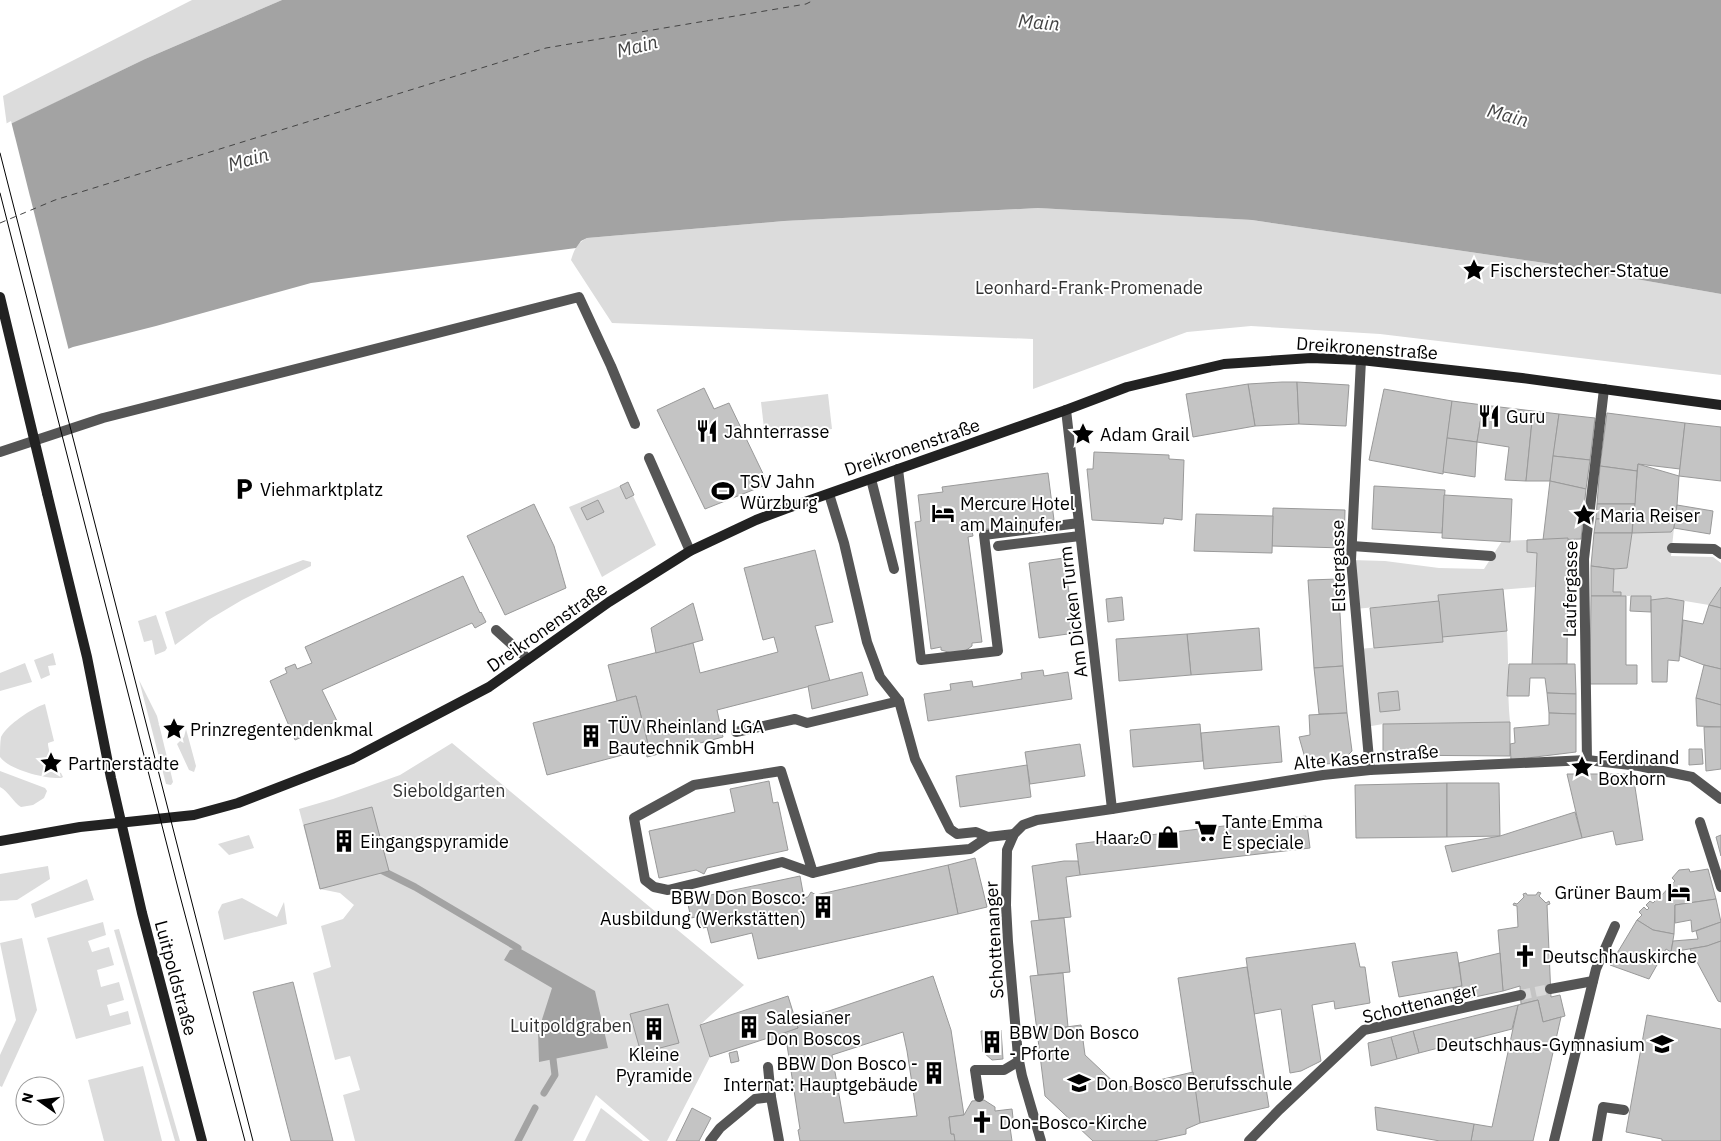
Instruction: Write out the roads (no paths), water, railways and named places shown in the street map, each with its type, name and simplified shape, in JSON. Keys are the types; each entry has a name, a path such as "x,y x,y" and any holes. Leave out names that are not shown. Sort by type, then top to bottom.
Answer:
{"main road":[{"name":"Luitpoldstraße","path":"0,297 87,657 109,767 142,913 202,1141"},
{"name":"Dreikronenstraße","path":"0,841 80,827 194,815 238,803 352,759 489,687 609,602 690,551 756,520 1127,387 1224,364 1311,358 1361,360 1522,378 1721,405"}],"street":[{"path":"0,452 103,418 579,297 611,366 634,424"},
{"name":"Elstergasse","path":"1361,360 1351,560 1359,666 1370,770"},
{"name":"Laufergasse","path":"1587,760 1584,559 1604,389"},
{"name":"Am Dicken Turm","path":"1066,410 1112,810"},
{"path":"649,458 690,551"},
{"path":"898,470 921,660 998,650 984,535 1079,523"},
{"path":"871,479 894,569"},
{"path":"829,494 844,543 867,642 880,678 899,700 914,759 950,829 957,834 976,832 988,837"},
{"path":"998,546 1080,536"},
{"path":"1352,546 1491,556"},
{"path":"1672,548 1714,549 1721,554"},
{"path":"496,630 528,659"},
{"path":"736,732 795,719 808,723 899,700"},
{"name":"Alte Kasernstraße","path":"1014,834 1023,825 1037,820 1112,810 1303,778 1370,770 1587,760 1639,766 1692,777 1721,799"},
{"path":"813,874 781,771 694,785 634,818 645,880 654,887 668,890 782,862 813,874 879,857 970,849 988,837 1014,834"},
{"path":"1700,822 1721,887"},
{"name":"Schottenanger","path":"1014,834 1007,850 1006,906 1011,987 1019,1061 1041,1136 1050,1141"},
{"path":"1554,1141 1598,960 1615,926"},
{"path":"1550,989 1593,981"},
{"name":"Schottenanger","path":"1249,1141 1364,1030 1520,995"},
{"path":"979,1097 975,1070 1004,1070 1019,1061"},
{"path":"768,1067 771,1097 780,1141"},
{"path":"710,1141 720,1128 755,1099 771,1097"},
{"path":"1597,1141 1603,1107 1624,1110"}],"water":[{"name":"Main","path":"282,0 1721,0 1721,294 1545,263 1252,220 1038,208 784,221 587,238 581,241 576,248 311,283 73,347 0,376 0,129 145,59"},
{"path":"519,948 595,991 608,1048 539,1062 538,1032 552,988 504,960 510,950"}],"waterway":[{"path":"379,869 415,887 518,948"},
{"path":"544,1093 555,1075 553,1059"},
{"path":"518,1141 535,1108"}],"tunnel":[{"path":"1521,995 1550,989"}],"tram line":[{"path":"0,153 253,1141"},
{"path":"0,193 179,892 245,1141"}],"place":[{"name":"Fischerstecher-Statue","path":"1474,270"},
{"name":"Guru","path":"1489,416"},
{"name":"Jahnterrasse","path":"707,431"},
{"name":"Adam Grail","path":"1083,434"},
{"name":"Viehmarktplatz","path":"244,489"},
{"name":"TSV Jahn Würzburg","path":"723,491"},
{"name":"Mercure Hotel am Mainufer","path":"943,513"},
{"name":"Maria Reiser","path":"1584,515"},
{"name":"Prinzregentendenkmal","path":"174,729"},
{"name":"TÜV Rheinland LGA Bautechnik GmbH","path":"591,736"},
{"name":"Partnerstädte","path":"51,763"},
{"name":"Ferdinand Boxhorn","path":"1582,767"},
{"name":"Tante Emma È speciale","path":"1206,831"},
{"name":"Haar₂O","path":"1168,837"},
{"name":"Eingangspyramide","path":"344,841"},
{"name":"Grüner Baum","path":"1679,892"},
{"name":"BBW Don Bosco: Ausbildung (Werkstätten)","path":"823,907"},
{"name":"Deutschhauskirche","path":"1525,956"},
{"name":"Salesianer Don Boscos","path":"749,1027"},
{"name":"Kleine Pyramide","path":"654,1029"},
{"name":"BBW Don Bosco - Pforte","path":"992,1042"},
{"name":"Deutschhaus-Gymnasium","path":"1662,1044"},
{"name":"BBW Don Bosco - Internat: Hauptgebäude","path":"934,1073"},
{"name":"Don Bosco Berufsschule","path":"1079,1083"},
{"name":"Don-Bosco-Kirche","path":"982,1122"}],"park label":[{"name":"Leonhard-Frank-Promenade","path":"1089,287"},
{"name":"Sieboldgarten","path":"449,790"},
{"name":"Luitpoldgraben","path":"571,1025"}]}
